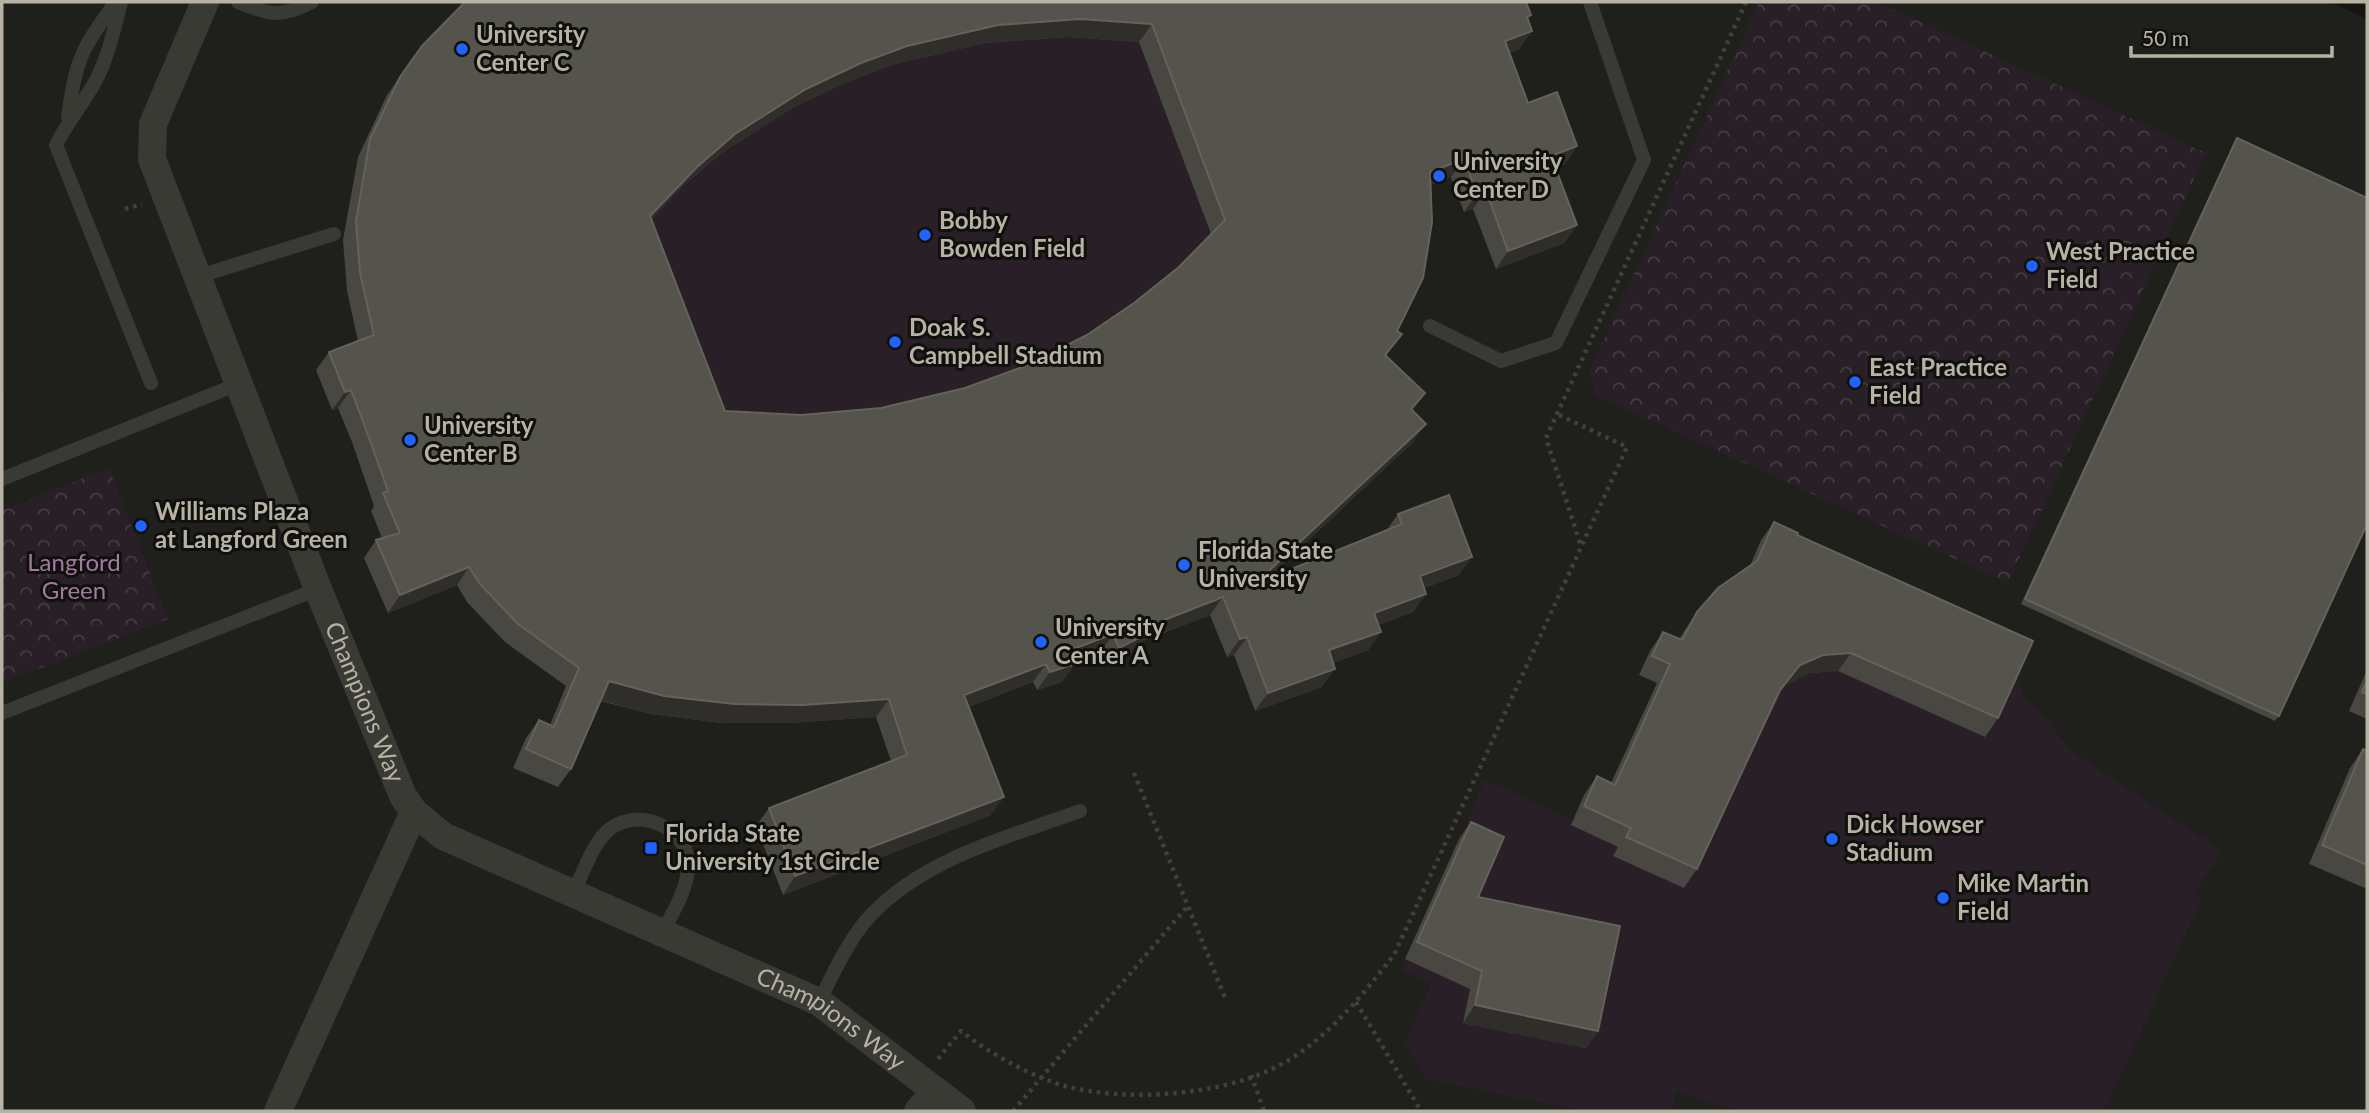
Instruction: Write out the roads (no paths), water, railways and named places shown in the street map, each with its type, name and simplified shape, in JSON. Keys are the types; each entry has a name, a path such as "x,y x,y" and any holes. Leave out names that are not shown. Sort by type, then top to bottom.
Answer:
{"street":[{"name":"Champions Way","path":"205,2 160,106 150,142 157,176 393,779 414,812 443,836 819,1002 927,1101 962,1111"},
{"path":"278,1111 414,812"}],"lane":[{"path":"68,119 74,72 86,42 118,2"},
{"path":"118,2 108,55 94,83 68,119 56,145 151,383"},
{"path":"238,2 267,14 292,12 312,2"},
{"path":"1430,326 1501,360 1556,343 1644,160 1590,2"},
{"path":"196,277 334,234"},
{"path":"2,479 238,384"},
{"path":"2,713 317,589"},
{"path":"819,1002 869,917 905,883 976,849 1080,811"},
{"path":"573,893 610,828 625,821 644,820 661,824 677,835 685,847 689,865 685,887 662,933"}],"place":[{"name":"University Center C","path":"462,49"},
{"name":"University Center D","path":"1439,176"},
{"name":"Bobby Bowden Field","path":"925,235"},
{"name":"West Practice Field","path":"2032,266"},
{"name":"Doak S. Campbell Stadium","path":"895,342"},
{"name":"East Practice Field","path":"1855,382"},
{"name":"University Center B","path":"410,440"},
{"name":"Williams Plaza at Langford Green","path":"141,526"},
{"name":"Florida State University","path":"1184,565"},
{"name":"University Center A","path":"1041,642"},
{"name":"Dick Howser Stadium","path":"1832,839"},
{"name":"Florida State University 1st Circle","path":"651,848"},
{"name":"Mike Martin Field","path":"1943,898"}],"park label":[{"name":"Langford Green","path":"74,577"}]}
